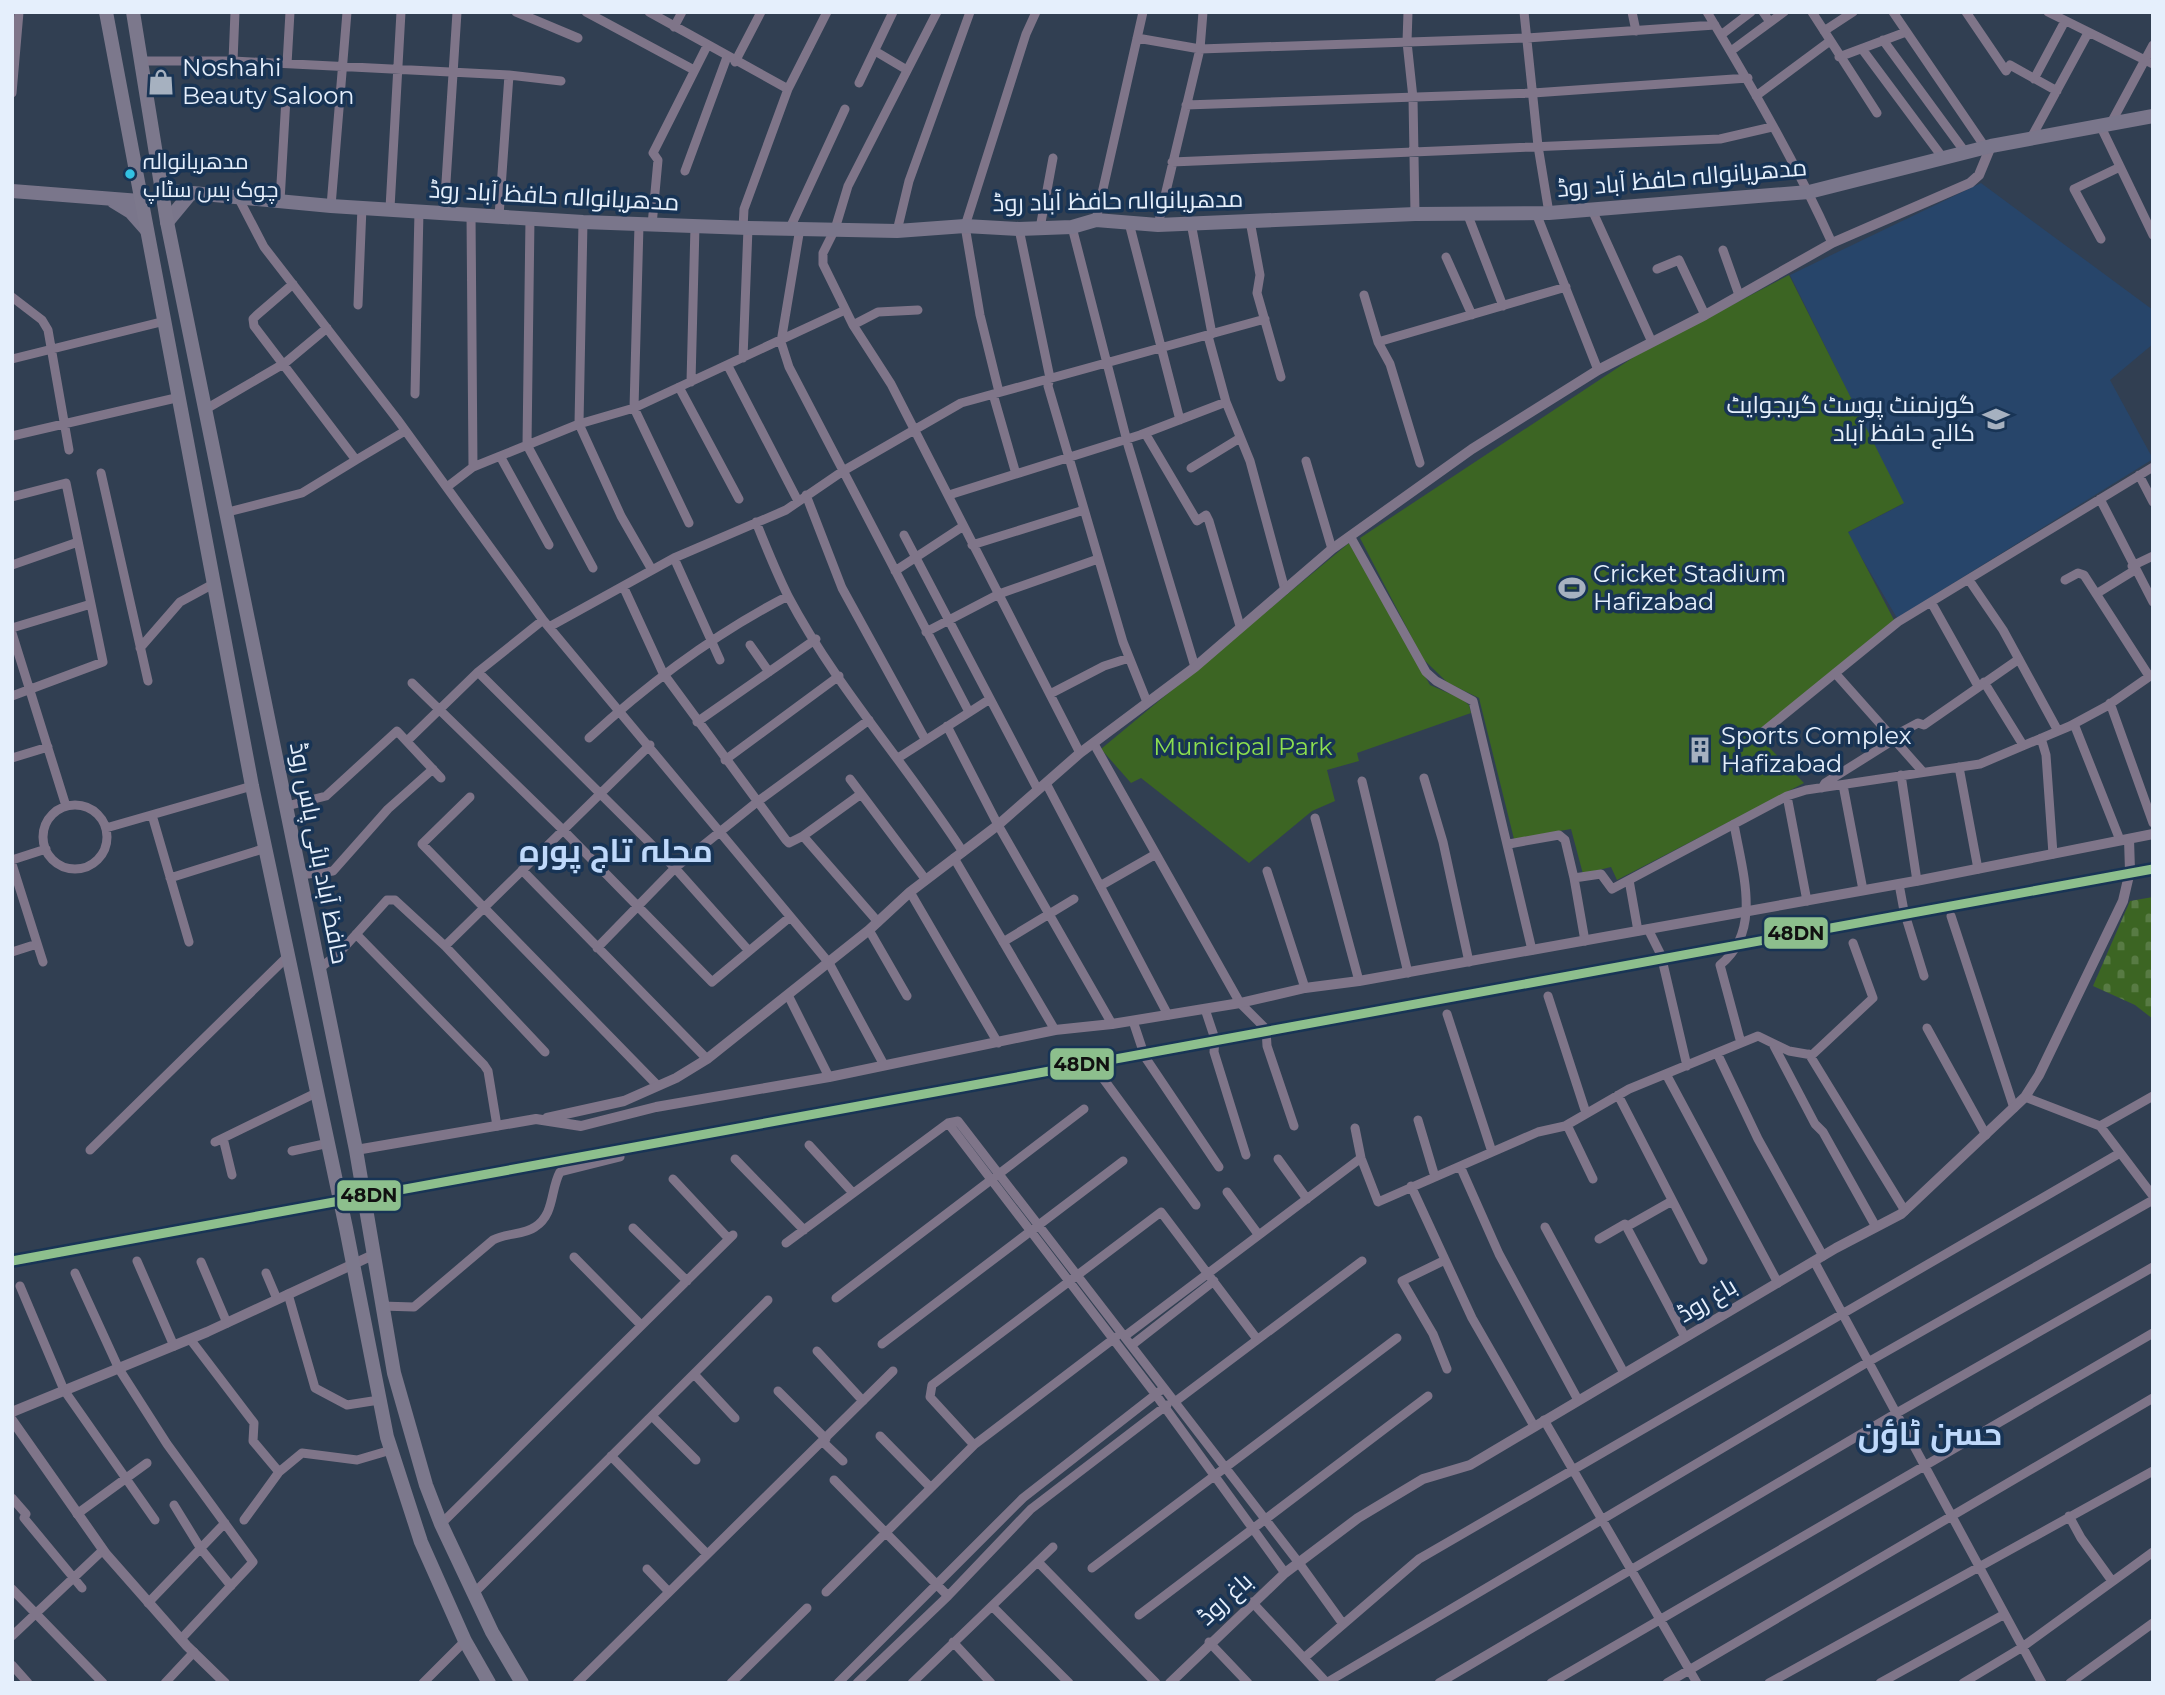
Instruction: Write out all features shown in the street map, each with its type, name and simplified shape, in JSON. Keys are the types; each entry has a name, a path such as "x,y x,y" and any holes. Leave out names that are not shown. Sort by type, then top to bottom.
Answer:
{"highway":[{"name":"حافظ آباد بائی پاس روڈ","path":"106,12 252,786 335,1172 379,1400 391,1450 421,1542 465,1641 489,1683"},
{"path":"113,12 114,53"},
{"path":"125,12 140,46"},
{"name":"حافظ آباد بائی پاس روڈ","path":"133,12 167,222 356,1150 382,1306 409,1431 441,1524 522,1683"}],"main road":[{"name":"مدھریانوالہ حافظ آباد روڈ","path":"191,193 331,206 583,222 897,231 965,226 1019,229 1072,227 1096,220 1158,225 1467,213 1543,213 1809,192 1988,146 2152,117"},
{"path":"108,200 128,192 136,174"},
{"path":"160,183 191,193 167,222"},
{"path":"12,191 140,201"},
{"path":"108,200 131,212 146,229"}],"street":[{"path":"12,93 19,12"},
{"path":"233,61 236,12"},
{"path":"288,64 290,12"},
{"path":"331,206 346,12"},
{"path":"390,208 401,12"},
{"path":"444,213 457,12"},
{"path":"516,12 578,38"},
{"path":"586,12 694,70"},
{"path":"649,12 731,60 788,89"},
{"path":"674,27 682,12"},
{"path":"685,171 731,60 761,12"},
{"path":"743,358 746,228 744,209 788,89 827,12"},
{"path":"859,83 893,12"},
{"path":"937,12 848,186 835,229 823,253 823,264 853,325 891,384 1080,753"},
{"path":"897,231 909,181 970,12"},
{"path":"1016,474 996,393 965,226 1026,34 1036,12"},
{"path":"1096,220 1143,12"},
{"path":"1158,225 1200,49 1203,12"},
{"path":"1408,12 1415,215"},
{"path":"1524,12 1543,213 1566,287 1598,370"},
{"path":"1632,12 1636,31"},
{"path":"1707,12 1748,78 1809,192 1832,243"},
{"path":"1721,35 1751,12"},
{"path":"1763,12 1770,22"},
{"path":"1731,51 1784,12"},
{"path":"1812,12 1877,113"},
{"path":"1824,31 1853,12"},
{"path":"356,1150 624,1101 707,1059 829,963 910,892 998,825 1080,753 1195,667 1332,550 1472,449 1598,370 1651,340 1705,315 1832,243 1970,183 1979,175 1988,146 1893,12"},
{"path":"1966,12 2006,71 2010,65 2057,91"},
{"path":"2048,12 2148,62"},
{"path":"2034,79 2065,21"},
{"path":"1138,38 1200,49 1527,38 1715,25"},
{"path":"1839,57 1906,32"},
{"path":"2031,138 2088,33"},
{"path":"1883,40 1965,152"},
{"path":"1756,96 1830,41"},
{"path":"2153,45 2148,62 2106,124 2120,167 2153,234"},
{"path":"689,523 634,408 645,225 658,160 653,153 707,46"},
{"path":"1862,49 1944,158"},
{"path":"874,51 907,70"},
{"path":"143,61 233,61 509,75 561,81"},
{"path":"499,216 509,75"},
{"path":"1186,105 1533,93 1748,78"},
{"path":"279,201 286,98"},
{"path":"845,109 795,228 781,342 789,367 969,712"},
{"path":"1172,162 1414,154 1720,139 1772,127"},
{"path":"1040,228 1053,158"},
{"path":"2101,239 2074,188 2120,167"},
{"path":"239,199 264,247 447,487 546,624 650,745 829,963 884,1065"},
{"path":"358,305 362,207"},
{"path":"1592,210 1651,340"},
{"path":"415,394 419,211"},
{"path":"1467,213 1503,306"},
{"path":"471,214 473,467"},
{"path":"530,218 527,444 593,568"},
{"path":"1250,221 1260,275 1257,293 1281,376"},
{"path":"583,222 579,424 621,516 652,570"},
{"path":"1129,223 1180,420"},
{"path":"1191,223 1210,335 1226,402 1250,461 1285,590"},
{"path":"691,382 695,226"},
{"path":"1072,227 1126,437 1195,667"},
{"path":"1019,229 1050,378 1048,386 1129,658 1147,702"},
{"path":"1723,250 1740,295"},
{"path":"1446,257 1472,315"},
{"path":"1657,269 1679,260 1705,315"},
{"path":"293,284 253,320 254,326 285,363 356,460"},
{"path":"1377,342 1566,287"},
{"path":"1364,295 1377,342 1390,364 1420,463"},
{"path":"12,298 42,320 48,330 69,450"},
{"path":"447,487 473,467 579,424 634,408 845,310"},
{"path":"853,325 878,312 918,310"},
{"path":"407,741 478,672 546,624 674,558 786,510 843,471 961,403 1108,360 1265,319"},
{"path":"12,359 164,321"},
{"path":"206,409 285,363 327,328"},
{"path":"728,366 802,498 842,588 925,739"},
{"path":"679,387 739,499"},
{"path":"12,436 180,397"},
{"path":"949,495 1145,433 1226,402"},
{"path":"228,512 302,492 405,431"},
{"path":"1145,433 1196,522 1206,515 1209,521 1240,626"},
{"path":"1191,468 1241,438"},
{"path":"500,456 549,545"},
{"path":"1306,461 1332,550"},
{"path":"1764,731 1898,622 2153,467"},
{"path":"101,473 148,681"},
{"path":"2139,475 2153,502"},
{"path":"12,497 66,483 103,662 12,696"},
{"path":"2100,499 2133,568 2153,602"},
{"path":"972,545 1084,510"},
{"path":"756,522 788,596 839,676 898,758 958,855 1003,942 1055,1030"},
{"path":"895,571 962,527"},
{"path":"904,536 990,699 1100,886 1168,1016"},
{"path":"1350,536 1426,672 1436,681 1473,701 1532,950"},
{"path":"12,565 78,542"},
{"path":"2096,594 2153,556"},
{"path":"674,558 709,642 720,660"},
{"path":"926,632 999,594 1098,559"},
{"path":"1574,878 1601,874 1612,889 1787,796 1822,788 1980,764 2074,724 2110,703 2151,675 2084,575 2078,573 2065,580"},
{"path":"1969,580 2019,659 2058,731"},
{"path":"140,648 180,602 215,583"},
{"path":"623,586 663,673 724,760 789,843 861,794"},
{"path":"589,738 663,673 737,623 788,596"},
{"path":"1931,602 2023,746"},
{"path":"66,806 12,631 91,604"},
{"path":"696,722 816,639"},
{"path":"750,645 769,672"},
{"path":"1051,694 1104,666 1129,658"},
{"path":"1822,788 1825,783 1918,723 1924,725 2019,659"},
{"path":"478,672 675,868 749,951"},
{"path":"1835,673 1923,772"},
{"path":"724,760 839,676"},
{"path":"412,683 563,830 712,982 790,917"},
{"path":"898,758 990,699"},
{"path":"2110,703 2153,823"},
{"path":"597,948 675,868 757,802 869,720"},
{"path":"2074,724 2125,839"},
{"path":"947,726 998,825 1112,1024"},
{"path":"286,806 326,796 397,731 441,778"},
{"path":"2041,738 2046,755 2053,854"},
{"path":"1094,744 1240,1003 1266,1029 1267,1046 1294,1126"},
{"path":"445,946 650,745"},
{"path":"12,758 48,747"},
{"path":"1958,767 1978,869"},
{"path":"300,875 333,871 388,809 433,769"},
{"path":"1901,775 1917,881"},
{"path":"1424,778 1443,842 1469,962"},
{"path":"850,779 926,880"},
{"path":"1362,781 1408,973"},
{"path":"1843,785 1863,890"},
{"path":"106,828 252,786"},
{"path":"1787,796 1807,901"},
{"path":"470,797 422,844 483,910 657,1085"},
{"path":"79,805 91,809 106,828 103,852 95,862 84,867 60,865 46,849 44,833 47,821 55,812 66,806 79,805"},
{"path":"152,815 189,942"},
{"path":"1315,818 1359,981"},
{"path":"1734,824 1747,896 1746,912 1742,941 1734,953 1720,965 1741,1042"},
{"path":"536,1119 581,1126 656,1107 829,1077 1055,1030 1168,1016 1306,988 1408,973 1917,881 2153,834"},
{"path":"1509,844 1559,835 1565,840 1585,941"},
{"path":"803,836 873,926 908,996"},
{"name":"باغ روڈ","path":"1170,1683 1209,1642 1285,1573 1391,1497 1423,1479 1470,1465 1905,1211 2025,1097 2039,1075 2123,901 2130,871 2125,839"},
{"path":"170,878 266,848"},
{"path":"43,962 12,862 46,849"},
{"path":"1100,886 1156,854"},
{"path":"522,870 707,1059"},
{"path":"1268,871 1306,988"},
{"path":"1629,880 1643,930 1661,956 1687,1066"},
{"path":"1899,884 1904,911 1924,976"},
{"path":"910,892 998,1043"},
{"path":"319,969 391,898 445,946 545,1052"},
{"path":"1003,942 1074,899"},
{"path":"1951,916 2014,1108"},
{"path":"356,934 484,1065 488,1071 497,1126"},
{"path":"1774,1046 1812,1055 1873,998 1853,943"},
{"path":"12,952 37,944"},
{"path":"90,1150 289,955"},
{"path":"788,995 829,1077"},
{"path":"1548,996 1586,1114"},
{"path":"1205,1009 1215,1039 1214,1052 1246,1155"},
{"path":"1447,1014 1492,1152"},
{"path":"1133,1021 1145,1057 1219,1167"},
{"path":"1927,1028 1986,1135"},
{"path":"1355,1128 1361,1158 1378,1202 1538,1132 1567,1125 1618,1095 1741,1042 1764,1036 1774,1046 1815,1124 1823,1132 1876,1227"},
{"path":"1717,1053 1868,1362 2042,1683"},
{"path":"1809,1054 1905,1211"},
{"path":"1666,1074 1778,1283"},
{"path":"1102,1077 1195,1205"},
{"path":"232,1175 219,1140 318,1092"},
{"path":"1618,1095 1703,1260"},
{"path":"2099,1126 2153,1096"},
{"path":"1252,1602 1327,1683 1868,1362 2153,1198 2099,1126 2025,1097"},
{"path":"836,1298 1084,1109"},
{"path":"1418,1120 1435,1177"},
{"path":"786,1243 948,1123 958,1121 1040,1223 1300,1563 1343,1624"},
{"path":"948,1123 1156,1395 1285,1573"},
{"path":"1567,1125 1593,1179"},
{"path":"292,1151 329,1143"},
{"path":"809,1145 853,1193"},
{"path":"1304,1658 1419,1559 2120,1153"},
{"path":"382,1306 414,1307 493,1240 504,1234 535,1227 549,1210 560,1172 620,1157"},
{"path":"735,1158 804,1230"},
{"path":"826,1592 974,1445 1361,1158"},
{"path":"1278,1159 1307,1199"},
{"path":"882,1344 1123,1161"},
{"path":"1460,1166 1499,1254 1578,1400"},
{"path":"441,1524 731,1237 673,1179"},
{"path":"1411,1186 1443,1261 1534,1426"},
{"path":"1227,1192 1258,1234"},
{"path":"1626,1227 1672,1201"},
{"path":"974,1445 930,1397 932,1385 1161,1212 1257,1339"},
{"path":"1599,1239 1625,1224 1685,1338"},
{"path":"1545,1227 1624,1373"},
{"path":"633,1228 687,1281"},
{"path":"12,1412 227,1323 373,1255"},
{"path":"574,1257 641,1325"},
{"path":"137,1261 174,1346"},
{"path":"857,1683 948,1596 1031,1509 1362,1261"},
{"path":"1443,1261 1402,1281 1433,1334 1447,1369"},
{"path":"201,1262 227,1323"},
{"path":"1439,1683 1895,1414 2153,1266"},
{"path":"75,1273 119,1369 167,1444 253,1562 181,1639"},
{"path":"266,1273 277,1299"},
{"path":"1132,1345 1214,1281"},
{"path":"20,1286 64,1390 155,1520"},
{"path":"288,1294 315,1388 347,1405 379,1400"},
{"path":"474,1593 768,1300"},
{"path":"1551,1683 2153,1333"},
{"path":"1092,1569 1397,1338"},
{"path":"190,1339 245,1409 254,1423 253,1441 279,1472"},
{"path":"817,1351 863,1401"},
{"path":"577,1683 893,1371"},
{"path":"694,1374 735,1418"},
{"path":"841,1682 1023,1498 1165,1387"},
{"path":"778,1391 843,1461"},
{"path":"1139,1615 1428,1396"},
{"path":"1667,1683 2153,1398"},
{"path":"652,1416 696,1460"},
{"path":"12,1420 103,1550 181,1639 225,1683"},
{"path":"1544,1420 1697,1683"},
{"path":"880,1436 930,1488"},
{"path":"244,1520 279,1472 302,1453 322,1453 357,1460 391,1450"},
{"path":"611,1456 708,1554"},
{"path":"77,1514 147,1463"},
{"path":"1769,1683 2153,1471"},
{"path":"834,1479 948,1596"},
{"path":"12,1498 26,1514 24,1518 82,1588"},
{"path":"1023,1498 1031,1509"},
{"path":"174,1506 201,1549 231,1586"},
{"path":"2069,1516 2081,1538 2112,1581"},
{"path":"148,1603 225,1523"},
{"path":"912,1683 1053,1547"},
{"path":"12,1636 103,1550"},
{"path":"1963,1683 2021,1648 2153,1552"},
{"path":"1038,1562 1156,1683"},
{"path":"647,1569 669,1592"},
{"path":"12,1589 103,1683"},
{"path":"992,1606 1069,1683"},
{"path":"731,1683 807,1608"},
{"path":"1880,1683 2003,1615"},
{"path":"2070,1683 2153,1623"},
{"path":"423,1683 465,1641"},
{"path":"1209,1642 1248,1683"},
{"path":"953,1643 991,1683"},
{"path":"165,1683 194,1652"},
{"path":"12,1665 28,1683"}],"shaded area":[{"name":"گورنمنٹ پوسٹ گریجوایٹ کالج حافظ آباد","path":"1981,183 2153,310 2153,344 2110,380 2153,459 1897,618 1847,533 1903,504 1790,275"}],"green space":[{"path":"1789,275 1904,503 1848,532 1894,620 1756,734 1804,783 1617,880 1611,867 1583,874 1571,829 1514,839 1479,698 1448,683 1423,659 1360,538 1637,355"},
{"name":"Municipal Park","path":"1349,543 1430,685 1462,699 1469,705 1471,713 1357,753 1359,761 1327,770 1335,801 1312,811 1249,863 1141,778 1131,783 1101,749"},
{"path":"2153,897 2153,1019 2135,1005 2093,986 2130,901"}],"transit line":[{"name":"48DN","path":"12,1261 2153,869"}],"place":[{"name":"Noshahi Beauty Saloon","path":"161,82"},
{"name":"مدھریانوالہ چوک بس سٹاپ","path":"130,174"},
{"name":"گورنمنٹ پوسٹ گریجوایٹ کالج حافظ آباد","path":"1996,419"},
{"name":"Cricket Stadium Hafizabad","path":"1572,588"},
{"name":"Sports Complex Hafizabad","path":"1700,750"}],"district":[{"name":"محلہ تاج پورہ","path":"616,851"},
{"name":"حسن ٹاؤن","path":"1930,1434"}]}
